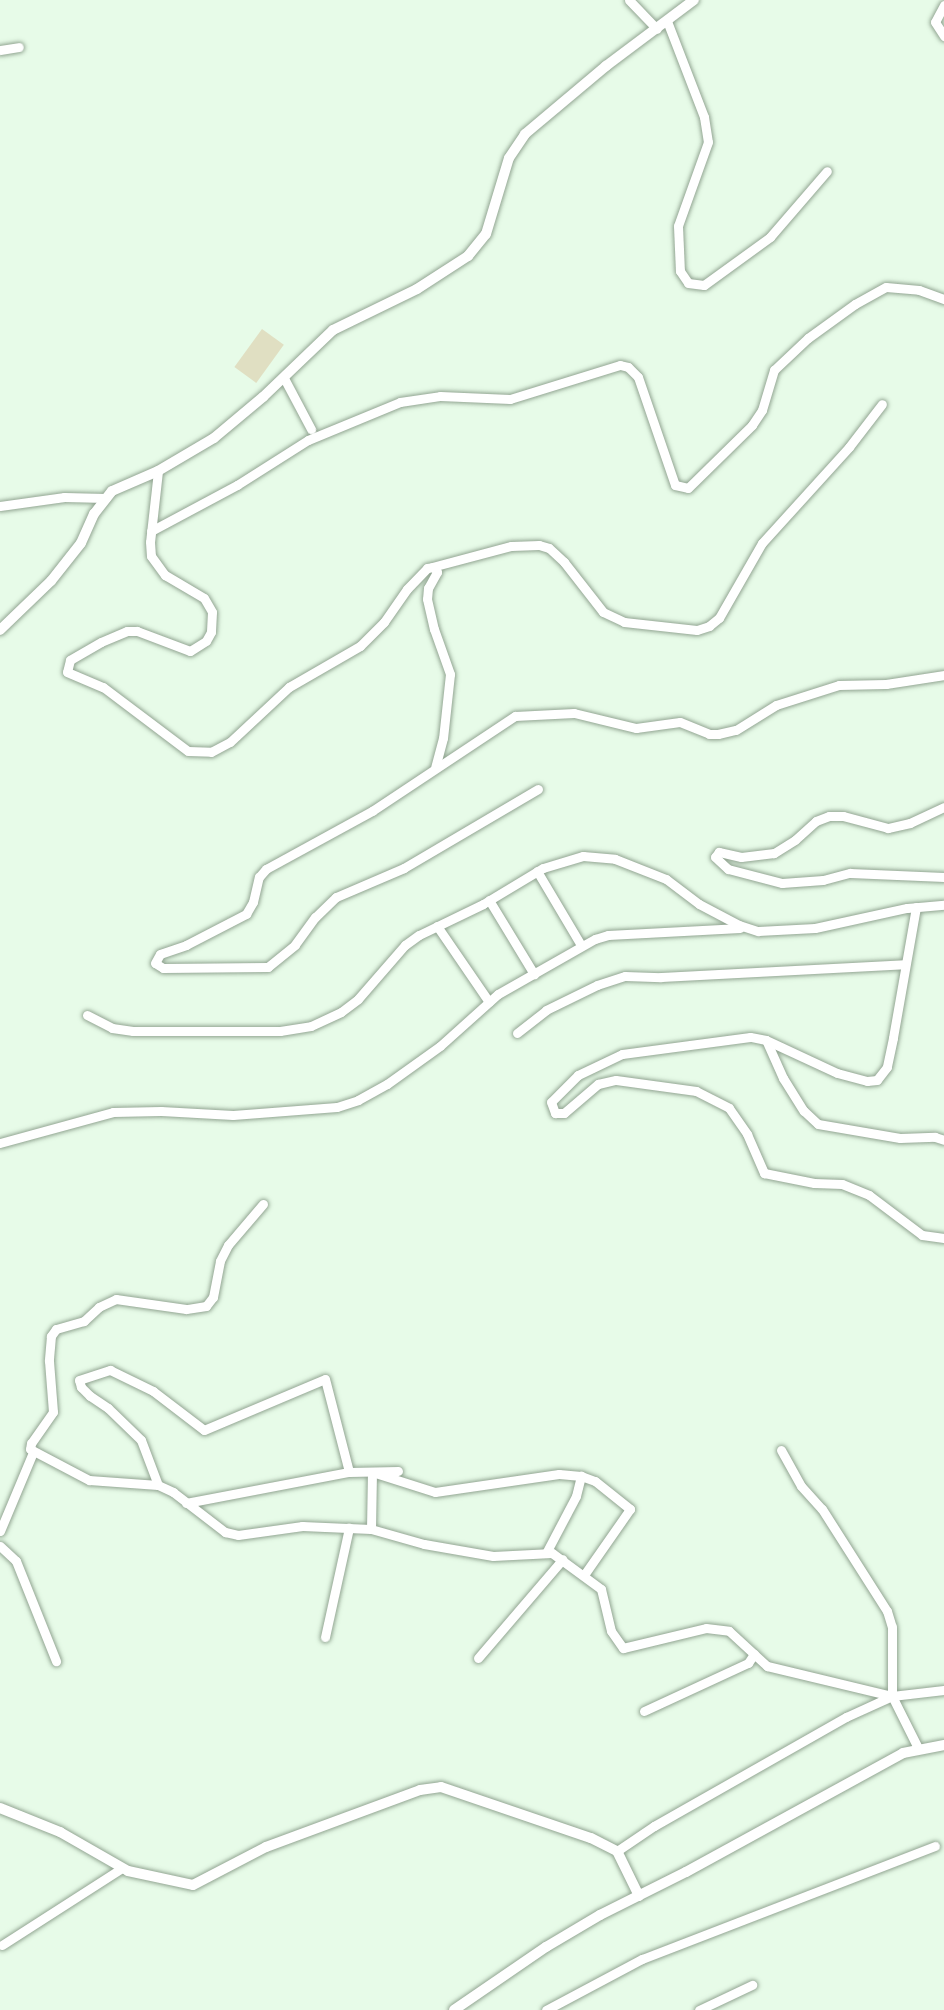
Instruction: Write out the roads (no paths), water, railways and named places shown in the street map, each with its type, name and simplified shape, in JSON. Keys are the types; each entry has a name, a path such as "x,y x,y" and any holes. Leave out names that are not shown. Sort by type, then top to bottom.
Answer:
{"street":[{"path":"629,0 657,29"},
{"path":"0,630 51,581 81,543 94,514 112,491 158,471 215,438 284,378 333,330 417,289 468,256 486,234 509,158 525,134 606,66 694,0"},
{"path":"944,5 935,22 944,36"},
{"path":"667,21 704,117 708,142 678,226 680,271 688,283 704,285 770,237 827,171"},
{"path":"0,50 19,47"},
{"path":"151,531 237,485 308,440 400,402 440,396 510,400 620,365 628,367 638,377 675,485 688,488 752,425 765,400 774,370 808,338 855,304 886,287 905,286 944,299"},
{"path":"284,378 311,429"},
{"path":"158,471 151,556 165,575 204,598 212,612 211,632 206,641 190,651 137,631 127,631 70,660 66,670 69,674 103,687 185,749 197,753 211,751 230,742 283,692 360,646 384,621 407,589 432,567 511,546 539,545 549,548 564,562 603,612 624,622 697,630 709,626 719,618 762,543 849,447 882,404"},
{"path":"0,506 64,497 106,498"},
{"path":"432,567 437,572 428,587 427,599 450,674 443,738 435,767"},
{"path":"538,789 404,868 336,897 321,910 295,945 268,967 163,968 155,963 160,954 186,945 246,914 253,902 259,877 266,869 372,811 416,783 435,767 520,714 583,714 636,728 680,722 709,734 718,734 736,730 776,705 839,685 886,684 944,676"},
{"path":"944,807 910,823 888,828 843,816 829,816 816,821 795,840 774,853 753,857 719,852 715,855 717,862 728,869 782,883 823,880 850,873 944,877"},
{"path":"86,1015 112,1028 133,1031 300,1029 321,1022 350,1006 412,940 489,900 537,871 561,860 583,856 615,859 672,881 699,904 745,928 758,931 815,928 916,907 944,905"},
{"path":"537,871 581,945"},
{"path":"489,900 534,974"},
{"path":"916,907 887,1067 882,1077 877,1080 867,1082 838,1073 766,1040 750,1037 622,1054 578,1075 552,1098 552,1106 555,1113 568,1112 590,1090 608,1081 696,1091 729,1108 743,1127 764,1173 814,1183 842,1184 869,1195 922,1235 944,1238"},
{"path":"438,926 489,1002"},
{"path":"0,1143 113,1112 161,1111 233,1115 337,1107 358,1100 387,1084 440,1045 489,1002 581,945 608,935 745,928"},
{"path":"517,1033 546,1010 597,985 625,976 905,964"},
{"path":"766,1040 783,1078 804,1111 818,1124 900,1138 935,1137 944,1140"},
{"path":"263,1204 228,1245 220,1261 213,1297 206,1307 186,1309 116,1299 99,1307 84,1321 56,1329 51,1336 49,1361 53,1412 30,1443 33,1451 89,1480 158,1485 225,1532 238,1535 302,1526 371,1529 424,1544 493,1556 546,1553 563,1559 601,1589 611,1631 623,1648 706,1628 729,1631 767,1665 892,1696"},
{"path":"158,1485 141,1440 108,1408 80,1387 79,1381 110,1370 153,1391 195,1426 204,1430 325,1378 349,1472"},
{"path":"781,1450 802,1486 822,1509 887,1611 892,1627 892,1696 918,1748"},
{"path":"0,1531 33,1451"},
{"path":"186,1503 349,1472 398,1471"},
{"path":"372,1472 435,1492 559,1474 581,1476 595,1481 630,1506 584,1575"},
{"path":"371,1529 372,1472"},
{"path":"546,1553 576,1496 581,1476"},
{"path":"325,1637 349,1528"},
{"path":"0,1546 16,1561 56,1661"},
{"path":"478,1658 563,1559"},
{"path":"644,1710 748,1663 754,1654"},
{"path":"617,1851 654,1826 846,1717 892,1696 944,1690"},
{"path":"454,2010 546,1947 870,1770 918,1748 944,1745"},
{"path":"0,1808 60,1832 122,1868 186,1884 199,1884 266,1847 420,1790 441,1787 591,1838 617,1851 639,1896"},
{"path":"546,2010 642,1959 935,1846"},
{"path":"2,1945 122,1868"},
{"path":"699,2010 752,1985"}]}
